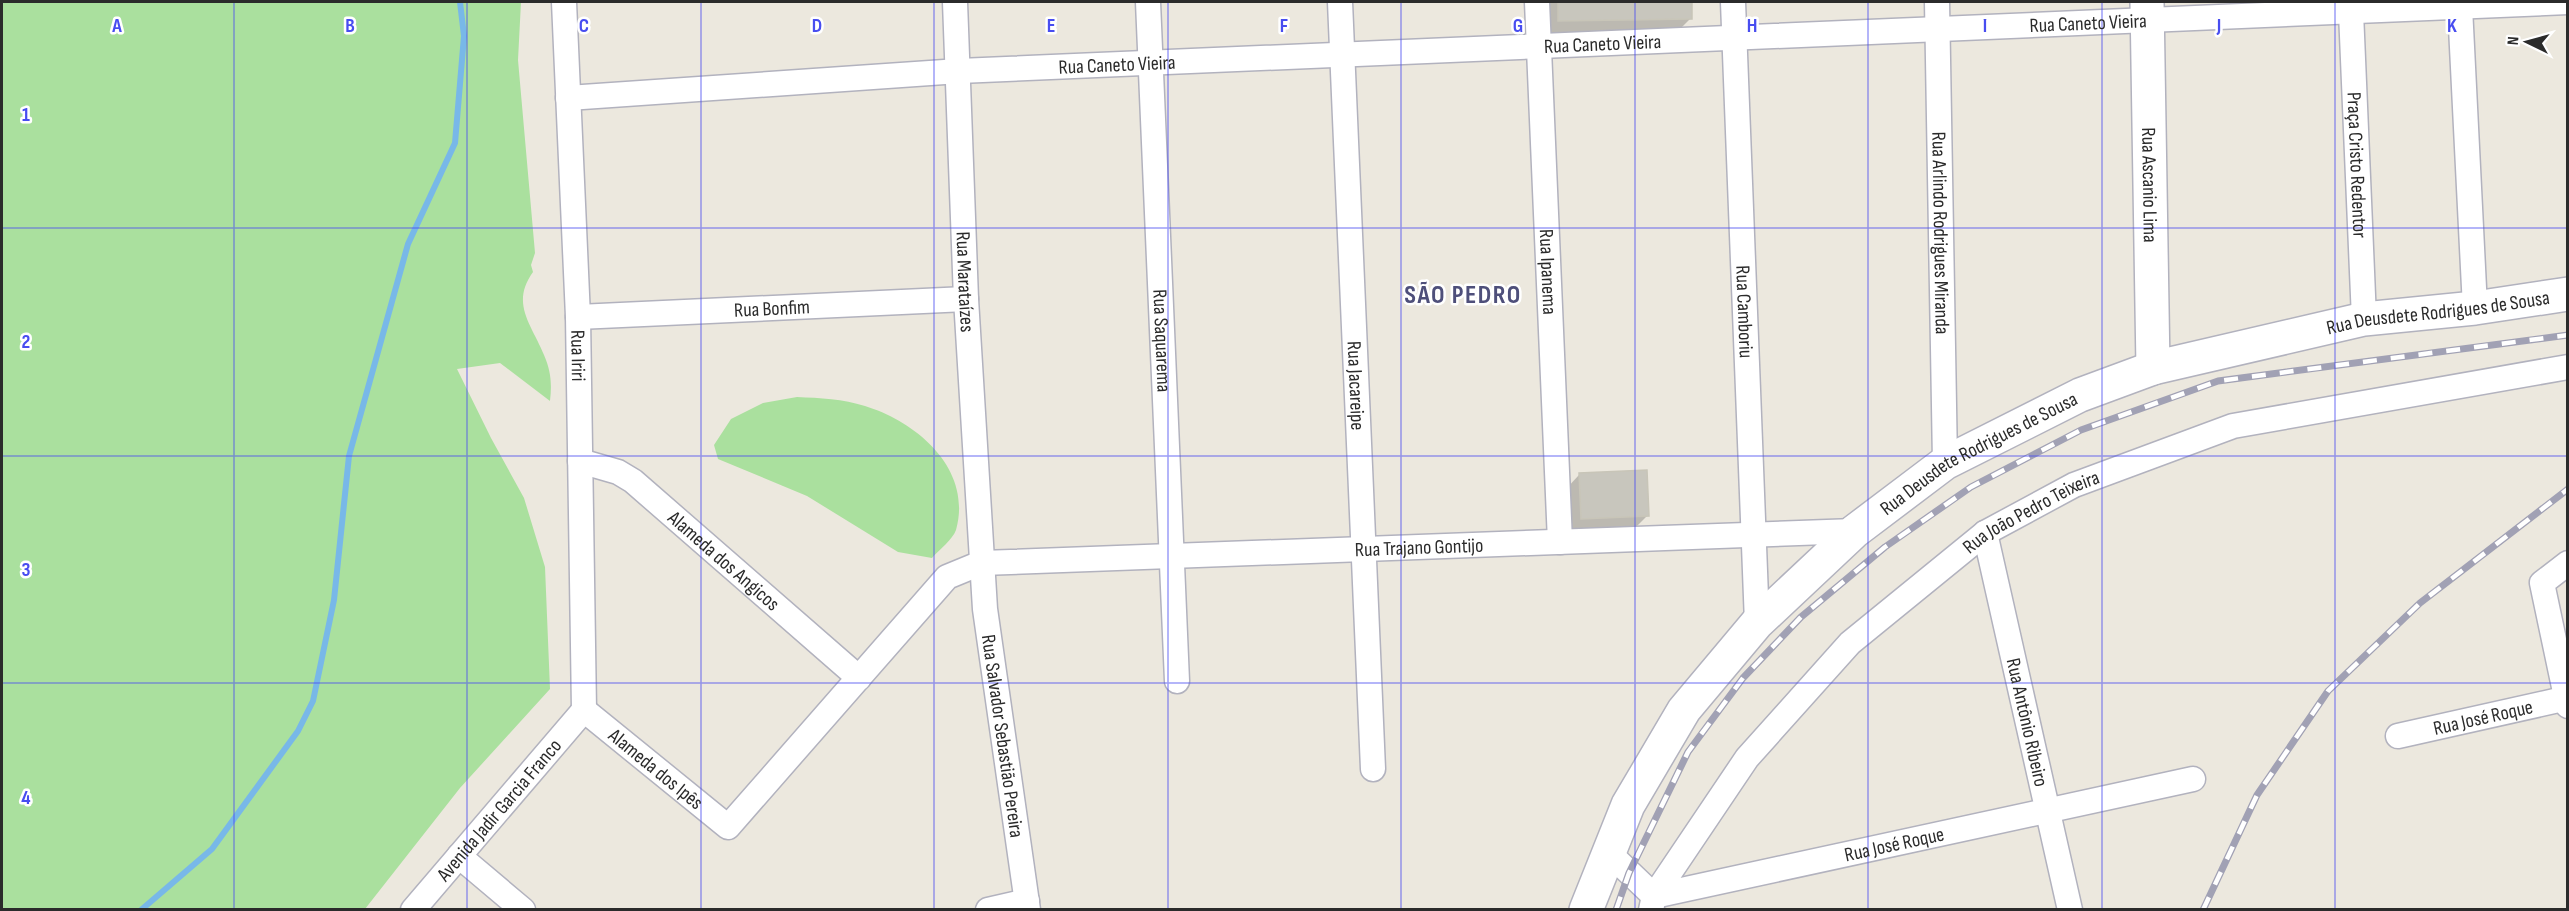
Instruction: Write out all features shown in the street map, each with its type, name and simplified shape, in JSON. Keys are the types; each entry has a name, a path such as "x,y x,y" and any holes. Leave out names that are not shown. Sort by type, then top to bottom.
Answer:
{"street":[{"name":"Rua Iriri","path":"564,2 578,317 584,710"},
{"name":"Rua Marataízes","path":"955,2 966,299 981,563"},
{"name":"Rua Saquarema","path":"1148,2 1177,681"},
{"name":"Rua Jacareipe","path":"1340,2 1373,769"},
{"name":"Rua Ipanema","path":"1537,2 1560,542"},
{"name":"Rua Camboriu","path":"1733,2 1757,623"},
{"name":"Rua Arlindo Rodrigues Miranda","path":"1937,2 1945,463"},
{"name":"Rua Caneto Vieira","path":"568,98 958,70 1539,44 1938,30 2147,11 2351,12 2398,6 2460,7 2568,2"},
{"path":"2460,7 2475,308"},
{"name":"Rua Ascanio Lima","path":"2147,11 2153,368"},
{"name":"Praça Cristo Redentor","path":"2351,12 2364,319"},
{"name":"Rua Deusdete Rodrigues de Sousa","path":"1586,909 1628,805 1684,710 1757,623 1856,531 1945,463 2080,395 2153,368 2364,319 2475,308 2568,294"},
{"name":"Rua Bonfim","path":"578,317 966,299"},
{"name":"Rua João Pedro Teixeira","path":"1652,903 1747,758 1850,643 1985,533 2074,485 2233,426 2568,366"},
{"name":"Alameda dos Angicos","path":"580,461 618,472 633,481 859,678"},
{"name":"Rua Trajano Gontijo","path":"981,563 1856,531"},
{"name":"Rua Antônio Ribeiro","path":"1985,533 2070,909"},
{"path":"859,678 947,577 981,563"},
{"name":"Rua Salvador Sebastião Pereira","path":"981,563 985,609 1028,905"},
{"path":"2567,701 2542,583 2568,563"},
{"name":"Alameda dos Ipês","path":"584,710 728,827 859,678"},
{"name":"Rua José Roque","path":"2398,736 2567,701"},
{"name":"Avenida Jadir Garcia Franco","path":"413,909 584,710"},
{"name":"Rua José Roque","path":"1652,903 2047,810 2193,779"},
{"path":"1608,853 1652,903"},
{"path":"459,856 523,909"},
{"path":"988,909 1028,905"}],"green space":[{"path":"2,2 521,2 518,60 535,253 531,265 533,272 526,284 523,304 525,314 548,367 551,383 550,401 500,363 457,369 524,498 545,567 550,689 460,788 365,909 2,909"},
{"path":"797,397 848,402 885,413 921,436 936,451 948,468 956,487 959,508 956,530 949,541 932,558 898,552 807,496 718,459 714,445 731,419 763,403"}],"building":[{"path":"1558,2 1692,2 1692,19 1558,21"},
{"path":"1647,470 1649,516 1581,519 1579,473"}],"waterway":[{"path":"141,910 212,849 298,731 313,701 334,600 349,456 408,244 455,143 464,36 460,2"}],"railway":[{"path":"1616,910 1629,873 1688,752 1743,678 1801,617 1885,547 1971,487 2081,430 2218,381 2568,335"},
{"path":"2203,910 2257,795 2328,691 2420,603 2568,489"}],"district":[{"name":"SÃO PEDRO","path":"1463,294"}]}
